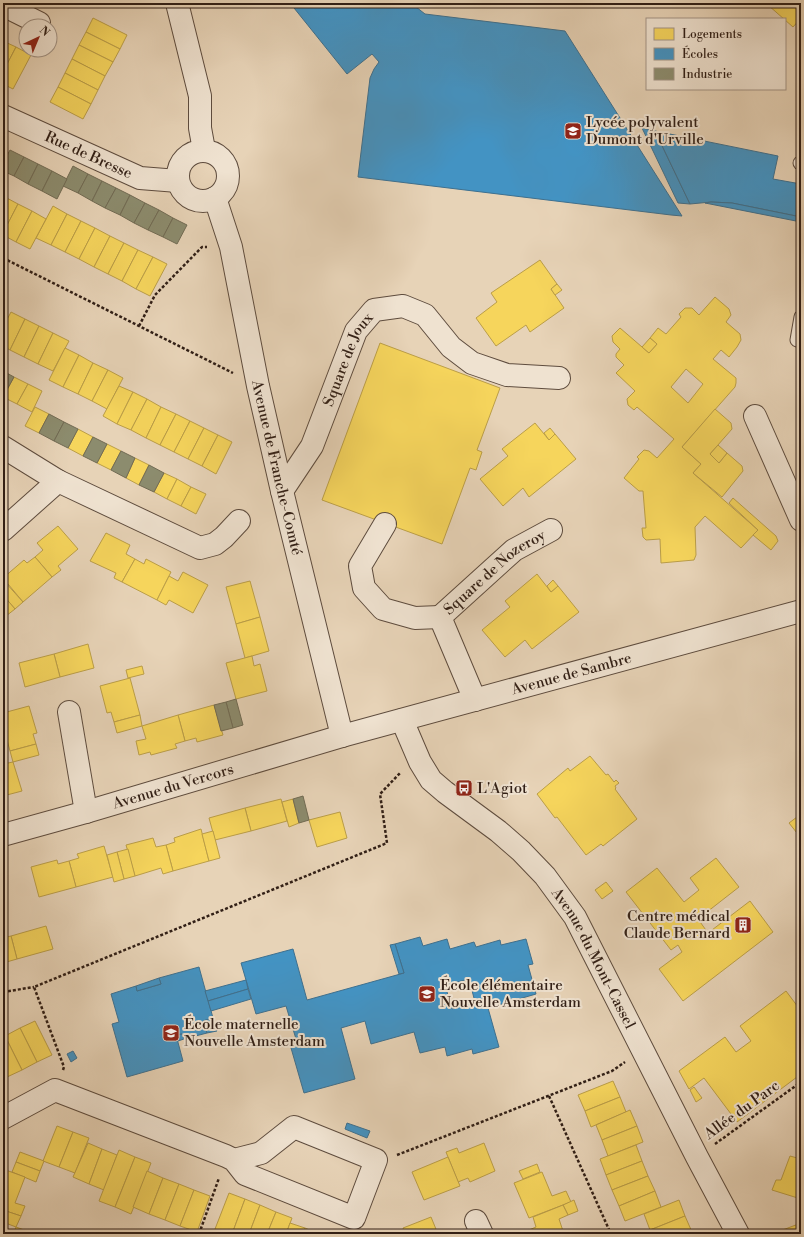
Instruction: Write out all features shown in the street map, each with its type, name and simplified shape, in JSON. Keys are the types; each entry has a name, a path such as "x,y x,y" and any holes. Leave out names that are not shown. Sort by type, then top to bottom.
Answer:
{"street":[{"path":"177,3 200,96 200,128 204,150"},
{"path":"3,5 29,18"},
{"name":"Rue de Bresse","path":"3,116 140,178 178,180"},
{"path":"204,150 219,156 225,163 228,171 226,185 222,192 215,198 202,201 193,199 181,189 178,174 180,165 185,158 196,152 204,150"},
{"name":"Avenue de Franche-Comté","path":"215,198 231,247 258,386 342,736"},
{"name":"Square de Joux","path":"282,491 312,446 356,331 374,310 403,306 424,315 451,348 472,363 507,375 559,378"},
{"path":"755,416 801,520"},
{"path":"3,447 58,481 200,548 215,544 239,521"},
{"path":"3,530 58,481"},
{"name":"Square de Nozeroy","path":"385,524 360,566 364,588 383,608 415,618 440,617 514,550 551,530"},
{"name":"Avenue de Sambre","path":"342,736 801,611"},
{"name":"Square de Nozeroy","path":"440,617 475,700"},
{"path":"69,712 86,812"},
{"name":"Avenue du Mont-Cassel","path":"402,720 420,762 431,780 498,831 521,851 545,876 575,917 696,1157 738,1234"},
{"name":"Avenue du Vercors","path":"3,835 342,736"},
{"path":"3,1118 55,1090 230,1158 245,1174 354,1218 376,1160 294,1127 260,1153 230,1158"}],"lane":[{"path":"801,317 797,340 801,341"}],"path":[{"path":"139,326 155,295 202,247 231,247"},
{"path":"3,258 258,386"},
{"path":"3,992 34,987 388,843 380,794 401,771"},
{"path":"34,987 64,1067 55,1090"},
{"path":"376,1160 401,1154 612,1071 642,1050"},
{"name":"Allée du Parc","path":"696,1157 801,1082"},
{"path":"549,1096 611,1234"},
{"path":"199,1234 230,1158"}],"building: Logements":[{"path":"770,3 801,3 801,18 793,27 786,21 786,18 783,18 768,5"},
{"path":"93,18 127,35 120,49 86,32"},
{"path":"86,32 120,49 113,62 79,45"},
{"path":"3,41 16,47 3,72"},
{"path":"79,45 113,62 105,76 72,59"},
{"path":"16,47 18,48 18,58 29,58 13,89 3,84 3,72"},
{"path":"72,59 105,76 98,90 65,73"},
{"path":"65,73 98,90 91,104 58,87"},
{"path":"58,87 91,104 83,119 50,102"},
{"path":"3,196 18,204 3,233"},
{"path":"18,204 32,211 16,242 3,235 3,233"},
{"path":"53,206 67,214 51,245 36,238"},
{"path":"32,211 46,219 30,249 16,242"},
{"path":"67,214 81,221 65,252 51,245"},
{"path":"81,221 95,228 79,259 65,252"},
{"path":"95,228 110,236 94,267 79,259"},
{"path":"110,236 124,243 108,274 94,267"},
{"path":"124,243 138,250 122,281 108,274"},
{"path":"138,250 153,257 136,289 122,281"},
{"path":"153,257 167,264 150,296 136,289"},
{"path":"540,260 557,284 551,289 564,308 530,332 526,325 496,346 476,318 497,302 491,293"},
{"path":"557,284 562,290 555,295 551,289"},
{"path":"715,297 729,309 731,315 726,322 740,334 741,340 729,357 721,350 713,359 736,378 736,383 735,387 682,447 701,464 693,473 758,530 741,548 705,516 695,527 696,555 694,560 661,563 660,539 646,540 643,537 642,528 646,528 643,491 639,491 624,478 639,459 637,457 644,450 649,451 657,458 674,439 637,407 634,410 628,405 627,399 635,391 616,373 624,365 616,357 616,354 620,349 613,342 612,336 620,328 649,353 657,344 650,338 658,328 666,334 681,317 679,314 685,308 692,308 699,315","holes":["686,369 703,384 688,403 671,387"]},
{"path":"11,312 25,319 10,350 3,346 3,327"},
{"path":"25,319 39,326 24,357 10,350"},
{"path":"39,326 53,333 38,364 24,357"},
{"path":"53,333 69,341 53,371 38,364"},
{"path":"650,338 657,344 649,353 642,347"},
{"path":"380,343 500,388 477,450 482,452 476,470 470,468 442,544 322,500"},
{"path":"65,348 79,355 63,387 49,380"},
{"path":"79,355 93,363 78,394 63,387"},
{"path":"93,363 108,370 92,401 78,394"},
{"path":"108,370 123,378 107,409 92,401"},
{"path":"14,377 28,384 17,404 3,397"},
{"path":"28,384 42,391 32,412 17,404"},
{"path":"119,386 133,392 117,424 103,416"},
{"path":"133,392 147,399 131,430 117,424"},
{"path":"147,399 161,407 146,438 131,430"},
{"path":"35,407 49,414 39,433 25,426"},
{"path":"161,407 176,414 160,445 146,438"},
{"path":"715,409 731,423 732,429 710,454 719,463 727,453 742,466 743,471 722,497 693,473 701,464 682,447"},
{"path":"176,414 190,421 174,452 160,445"},
{"path":"190,421 204,428 188,459 174,452"},
{"path":"535,423 549,440 555,434 576,459 529,497 523,488 503,506 480,479 508,456 502,449"},
{"path":"204,428 218,435 202,466 188,459"},
{"path":"550,428 555,434 549,440 544,433"},
{"path":"78,429 93,437 83,456 68,448"},
{"path":"218,435 232,442 216,474 202,466"},
{"path":"107,444 121,451 111,470 97,463"},
{"path":"718,445 727,453 719,463 710,454"},
{"path":"135,458 149,465 139,485 126,478"},
{"path":"164,473 177,479 167,499 154,492"},
{"path":"177,479 191,487 181,506 167,499"},
{"path":"191,487 206,494 196,514 181,506"},
{"path":"733,498 776,536 778,541 771,550 753,535 758,530 729,503"},
{"path":"58,526 78,549 58,566 61,570 52,577 35,557 43,550 37,543"},
{"path":"106,533 130,545 126,554 135,559 122,582 114,578 116,573 90,561"},
{"path":"35,557 52,577 23,602 3,578 24,560 27,563"},
{"path":"135,559 144,564 146,559 171,572 157,600 122,582"},
{"path":"183,572 208,585 193,613 169,600 166,605 157,600 169,576 178,581"},
{"path":"537,574 551,592 558,586 579,612 532,649 525,640 505,657 482,630 510,607 505,601"},
{"path":"553,580 558,586 551,592 547,586"},
{"path":"250,581 260,617 236,624 226,587"},
{"path":"5,582 23,602 15,609 3,595 3,584"},
{"path":"3,595 15,609 6,616 3,612"},
{"path":"260,617 269,651 245,658 236,624"},
{"path":"88,644 94,668 60,677 54,654"},
{"path":"54,654 60,677 25,687 19,663"},
{"path":"252,656 254,666 260,664 267,691 236,699 226,663"},
{"path":"142,666 144,674 128,678 126,670"},
{"path":"130,678 140,715 114,722 111,712 107,713 100,686"},
{"path":"214,705 223,735 197,742 196,738 185,741 178,715"},
{"path":"29,706 37,733 33,734 36,744 10,751 3,725 3,713"},
{"path":"140,715 142,726 117,733 114,722"},
{"path":"178,715 185,741 175,744 177,748 151,755 150,752 139,755 136,741 146,739 142,726"},
{"path":"36,744 39,755 13,762 10,751"},
{"path":"590,756 606,775 608,774 614,782 616,780 619,783 615,786 615,789 637,819 603,846 601,844 586,855 537,794 568,768 570,771"},
{"path":"13,762 22,791 3,796 3,764"},
{"path":"281,799 287,821 251,831 245,808"},
{"path":"293,799 299,823 289,827 282,802"},
{"path":"245,808 251,831 215,840 209,818"},
{"path":"340,812 347,838 317,847 309,820"},
{"path":"801,814 801,838 789,823"},
{"path":"201,829 209,861 173,871 166,845 175,842 174,838"},
{"path":"213,831 220,858 209,861 202,834"},
{"path":"153,838 156,847 166,845 173,871 163,874 161,868 135,876 126,845"},
{"path":"801,838 801,845 798,841"},
{"path":"104,846 113,877 76,887 69,861 79,858 77,854"},
{"path":"128,849 135,876 124,879 117,852"},
{"path":"117,852 124,879 114,882 107,855"},
{"name":"Centre médical Claude Bernard","path":"716,858 739,887 698,919 708,933 750,901 773,932 683,1001 659,969 682,952 678,945 671,950 626,892 657,868 684,902 699,890 690,878"},
{"path":"57,860 58,864 69,861 76,887 39,897 31,867"},
{"path":"606,882 613,891 602,899 595,890"},
{"path":"46,926 53,949 17,959 11,936"},
{"path":"11,936 17,959 3,963 3,938"},
{"path":"786,991 801,1011 801,1074 737,1122 704,1078 689,1089 679,1071 725,1037 736,1052 751,1041 740,1026"},
{"path":"35,1021 52,1055 37,1062 20,1028"},
{"path":"20,1028 37,1062 22,1070 5,1036"},
{"path":"3,1032 22,1070 7,1077 3,1069"},
{"path":"613,1081 620,1097 585,1111 578,1095"},
{"path":"694,1087 702,1098 696,1102 690,1090"},
{"path":"620,1097 626,1112 591,1127 585,1111"},
{"path":"630,1110 637,1126 602,1140 596,1125"},
{"path":"57,1126 73,1132 59,1167 43,1161"},
{"path":"637,1126 643,1142 608,1156 602,1140"},
{"path":"73,1132 89,1138 75,1173 59,1167"},
{"path":"88,1143 102,1149 89,1184 73,1177"},
{"path":"484,1143 495,1171 470,1182 468,1178 458,1182 446,1152 457,1148 459,1153"},
{"path":"636,1145 642,1161 606,1175 600,1159"},
{"path":"102,1149 117,1155 104,1190 89,1184"},
{"path":"119,1150 135,1157 115,1207 99,1201"},
{"path":"20,1152 44,1161 40,1171 16,1162"},
{"path":"790,1156 801,1159 801,1199 772,1190 776,1180 781,1180"},
{"path":"135,1157 151,1163 131,1214 115,1207"},
{"path":"448,1157 460,1186 424,1200 412,1172"},
{"path":"642,1161 648,1176 612,1190 606,1175"},
{"path":"16,1162 40,1171 36,1182 12,1172"},
{"path":"537,1164 540,1172 523,1179 519,1171"},
{"path":"3,1169 25,1177 15,1203 25,1206 21,1216 3,1210"},
{"path":"147,1171 163,1178 149,1214 133,1207"},
{"path":"542,1172 552,1196 566,1191 571,1202 529,1218 514,1183"},
{"path":"648,1176 655,1191 619,1206 612,1190"},
{"path":"163,1178 179,1184 165,1220 149,1214"},
{"path":"179,1184 194,1190 180,1226 165,1220"},
{"path":"194,1190 210,1196 197,1232 180,1226"},
{"path":"655,1191 661,1207 625,1221 619,1206"},
{"path":"229,1193 245,1199 232,1234 215,1229"},
{"path":"245,1199 260,1205 249,1234 232,1234"},
{"path":"574,1200 578,1211 568,1215 563,1205"},
{"path":"679,1200 685,1216 650,1230 644,1214"},
{"path":"260,1205 276,1212 267,1234 249,1234"},
{"path":"563,1205 568,1215 559,1219 564,1234 530,1234 529,1230 536,1227 533,1217"},
{"path":"3,1210 21,1216 16,1227 3,1222"},
{"path":"276,1212 292,1218 286,1234 267,1234"},
{"path":"685,1216 692,1232 685,1234 652,1234 650,1230"},
{"path":"431,1217 438,1234 405,1234 403,1228"},
{"path":"290,1223 305,1228 303,1234 286,1234"},
{"path":"801,1223 801,1234 781,1234 780,1231"},
{"path":"16,1227 35,1234 13,1234"},
{"path":"305,1228 319,1234 303,1234"},
{"path":"322,1230 333,1234 321,1234"}],"building: Écoles":[{"path":"290,3 411,3 425,14 565,31 682,216 358,177 370,78 379,62 372,54 347,74"},
{"path":"642,128 655,131 690,204 678,203"},
{"path":"655,131 778,156 773,179 801,184 801,217 732,203 711,202 690,204"},
{"path":"705,203 732,203 801,217 801,222"},
{"path":"420,937 423,946 447,939 450,949 474,942 476,947 500,940 501,945 526,939 533,964 528,965 536,994 488,1008 499,1047 473,1054 472,1049 447,1056 445,1047 420,1053 414,1032 371,1044 365,1021 341,1028 355,1079 304,1093 289,1041 296,1039 286,1006 256,1014 241,963 293,949 307,1000 404,973 395,944","holes":["469,979 475,1002 452,1009 445,985"]},
{"path":"395,944 404,973 399,974 390,945"},
{"path":"199,967 213,1018 203,1021 207,1033 184,1039 182,1034 176,1035 183,1061 127,1077 112,1024 119,1022 111,994 136,986 137,991 161,984 159,978"},
{"path":"159,978 161,984 137,991 136,986"},
{"path":"246,980 248,989 208,1001 205,991"},
{"path":"248,989 251,999 211,1011 208,1001"},
{"path":"213,1018 217,1031 207,1033 203,1021"},
{"path":"182,1034 184,1039 178,1041 176,1035"},
{"path":"73,1051 77,1058 71,1062 67,1054"},
{"path":"347,1123 370,1131 367,1138 345,1129"}],"building: Industrie":[{"path":"10,150 24,157 14,176 3,171 3,163"},
{"path":"24,157 38,164 28,184 14,176"},
{"path":"38,164 52,171 42,191 28,184"},
{"path":"73,166 88,174 78,193 63,186"},
{"path":"52,171 67,179 57,199 42,191"},
{"path":"88,174 102,181 92,201 78,193"},
{"path":"102,181 116,188 105,208 92,201"},
{"path":"116,188 130,195 120,215 105,208"},
{"path":"130,195 145,203 134,223 120,215"},
{"path":"145,203 159,210 148,230 134,223"},
{"path":"159,210 173,218 163,237 148,230"},
{"path":"173,218 187,225 177,244 163,237"},
{"path":"3,371 14,377 3,397"},
{"path":"49,414 64,422 54,441 39,433"},
{"path":"64,422 78,429 68,448 54,441"},
{"path":"93,437 107,444 97,463 83,456"},
{"path":"121,451 135,458 126,478 111,470"},
{"path":"149,465 164,473 154,492 139,485"},
{"path":"236,699 243,725 233,728 226,702"},
{"path":"226,702 233,728 221,731 214,705"},
{"path":"303,796 309,820 299,823 293,799"}],"place":[{"name":"Lycée polyvalent Dumont d'Urville","path":"573,131"},
{"name":"L'Agiot","path":"464,788"},
{"name":"Centre médical Claude Bernard","path":"743,925"},
{"name":"École élémentaire Nouvelle Amsterdam","path":"427,994"},
{"name":"École maternelle Nouvelle Amsterdam","path":"171,1033"}]}
